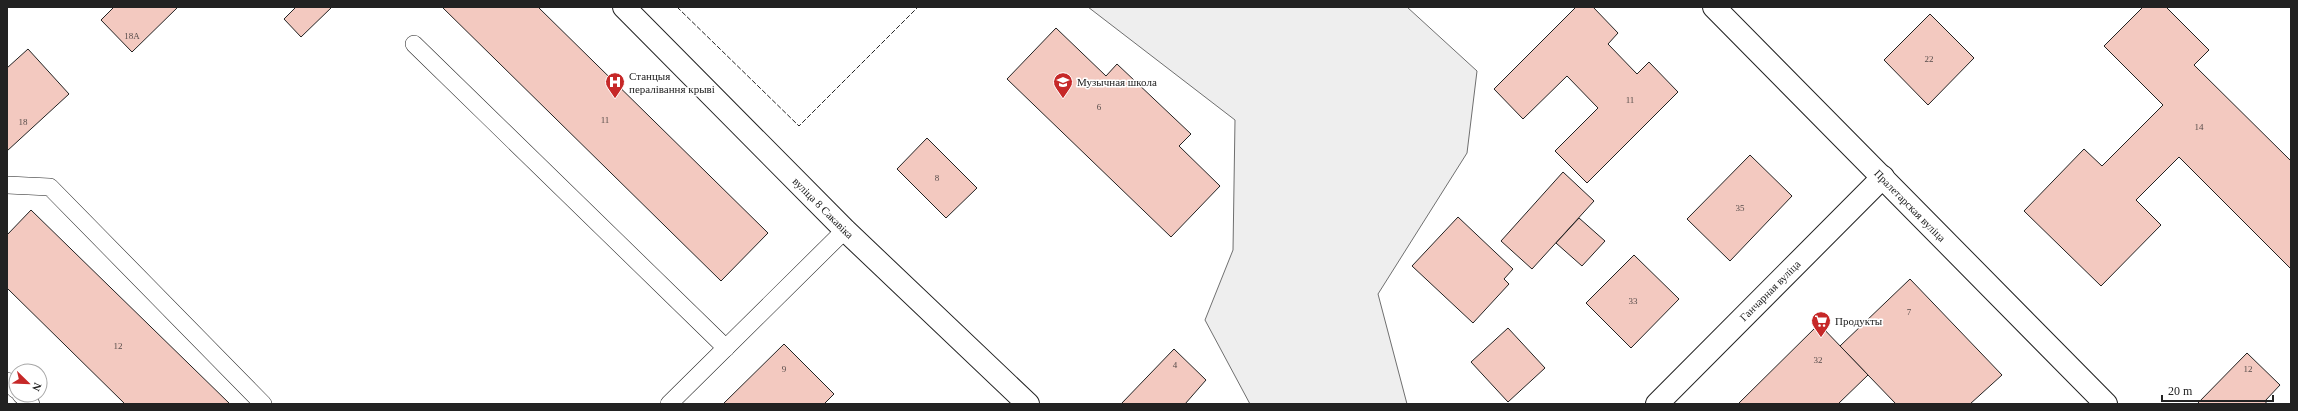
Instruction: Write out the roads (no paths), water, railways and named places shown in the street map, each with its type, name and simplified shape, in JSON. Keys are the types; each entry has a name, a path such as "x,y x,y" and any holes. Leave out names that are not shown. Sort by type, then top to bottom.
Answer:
{"street":[{"name":"вуліца 8 Сакавіка","path":"624,7 845,230 1028,404"},
{"name":"Пралетарская вуліца","path":"1714,7 2106,404"},
{"name":"Ганчарная вуліца","path":"1657,404 1883,178"}],"lane":[{"path":"414,44 726,348"},
{"path":"7,185 50,187 263,404"},
{"path":"669,404 845,230"}],"place":[{"name":"Станцыя пералівання крыві","path":"615,99"},
{"name":"Музычная школа","path":"1063,99"},
{"name":"Продукты","path":"1821,338"}]}
